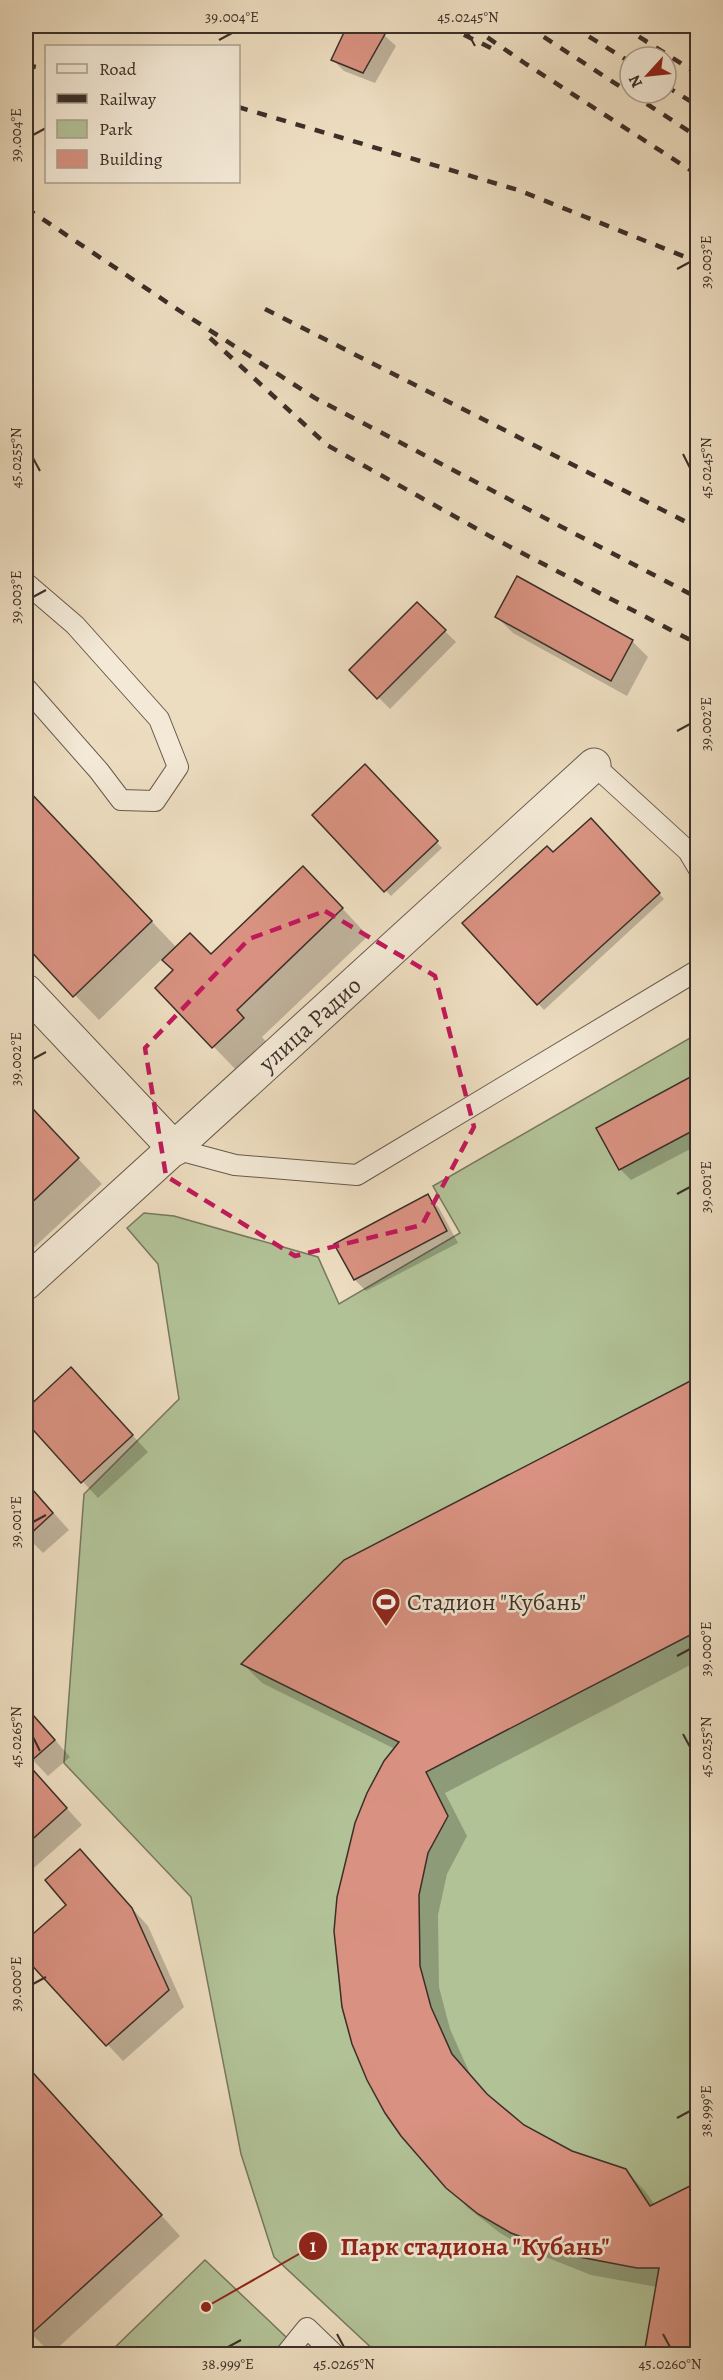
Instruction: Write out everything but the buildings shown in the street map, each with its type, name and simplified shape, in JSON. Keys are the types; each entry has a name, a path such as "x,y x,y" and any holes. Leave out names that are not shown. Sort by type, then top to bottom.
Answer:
{"street":[{"name":"улица Радио","path":"26,1283 594,765"},
{"path":"26,992 175,1149"}],"lane":[{"path":"26,583 75,625 159,719 178,767 155,801 121,800 99,771 26,688"},
{"path":"594,765 688,851 698,868"},
{"path":"175,1149 235,1165 357,1175 698,970"},
{"path":"286,2355 307,2328 334,2355"}],"highlighted area":[{"path":"325,911 435,976 474,1127 422,1225 295,1256 166,1176 145,1048 249,939"}],"green space":[{"name":"Стадион \"Кубань\"","path":"697,1034 697,2354 378,2354 274,2257 241,2154 191,1897 64,1763 84,1494 179,1399 158,1264 127,1228 144,1213 174,1216 318,1257 339,1304 460,1233 433,1186"},
{"path":"205,2260 304,2354 108,2354"}],"railway":[{"path":"446,26 493,49"},
{"path":"471,26 698,175"},
{"path":"527,26 618,85"},
{"path":"572,26 618,55"},
{"path":"622,26 698,74"},
{"path":"674,26 698,41"},
{"path":"26,65 45,69"},
{"path":"678,94 698,106"},
{"path":"649,105 698,137"},
{"path":"240,108 518,190 698,262"},
{"path":"26,208 315,398 698,598"},
{"path":"265,309 698,528"},
{"path":"210,338 327,445 495,539 698,644"}],"place":[{"name":"Стадион \"Кубань\"","path":"386,1628"},
{"name":"Парк стадиона \"Кубань\"","path":"206,2307"}]}
